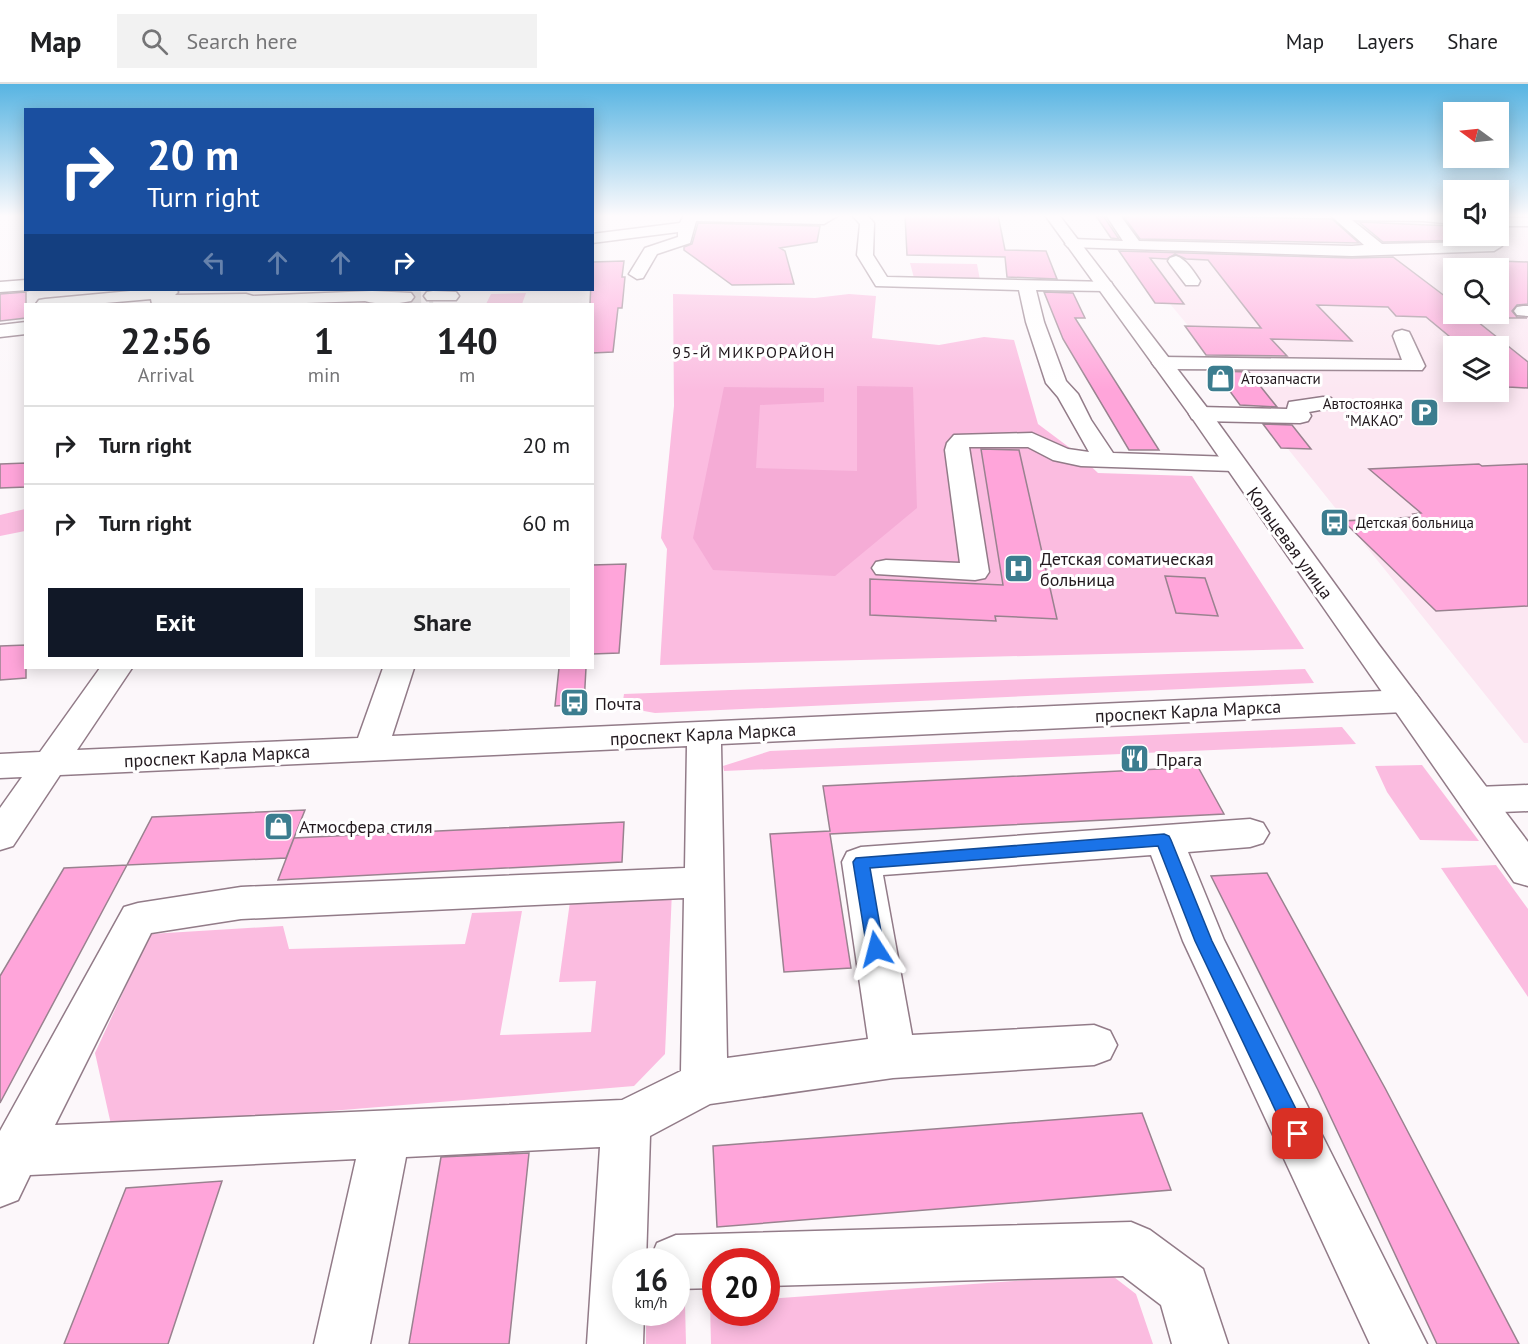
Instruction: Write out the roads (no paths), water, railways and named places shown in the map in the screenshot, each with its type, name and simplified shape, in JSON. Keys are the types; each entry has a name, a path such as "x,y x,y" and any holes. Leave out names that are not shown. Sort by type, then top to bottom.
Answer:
{"street":[{"path":"877,274 882,282 1105,286"},
{"name":"Кольцевая улица","path":"1096,274 1200,414 1233,464 1528,871"},
{"path":"1186,274 1192,281"},
{"path":"1026,284 1035,322 1056,383 1067,394 1080,420 1106,460"},
{"path":"0,287 24,285"},
{"path":"62,303 163,297 405,297"},
{"path":"235,303 290,298"},
{"path":"0,331 24,328"},
{"path":"1162,363 1415,366 1402,336"},
{"path":"1200,414 1300,416 1286,395 1256,364"},
{"path":"1286,395 1323,403"},
{"path":"886,568 975,572 957,450 958,443 962,440 1032,440 1070,457 1233,464"},
{"path":"0,836 115,669"},
{"path":"370,749 398,669"},
{"name":"проспект Карла Маркса","path":"0,766 1405,701"},
{"path":"704,734 704,1083"},
{"path":"1477,800 1528,798"},
{"path":"893,1058 861,862 1250,833"},
{"path":"1164,840 1204,941 1399,1344"},
{"path":"8,1166 138,919 241,903 705,882"},
{"path":"8,1166 386,1134 626,1123 704,1083 893,1058 1094,1045"},
{"path":"622,1248 626,1123"},
{"path":"342,1344 386,1134"},
{"path":"690,1263 1131,1249 1184,1288 1200,1344"},
{"path":"615,1344 617,1326"}],"tunnel":[{"path":"405,297 433,296"}],"place":[{"name":"Атозапчасти","path":"1220,378"},
{"name":"Автостоянка \"МАКАО\"","path":"1424,412"},
{"name":"Детская больница","path":"1335,522"},
{"name":"Детская соматическая больница","path":"1019,568"},
{"name":"Почта","path":"574,703"},
{"name":"Прага","path":"1135,759"},
{"name":"Атмосфера стиля","path":"278,826"}],"district":[{"name":"95-Й МИКРОРАЙОН","path":"754,352"}]}
